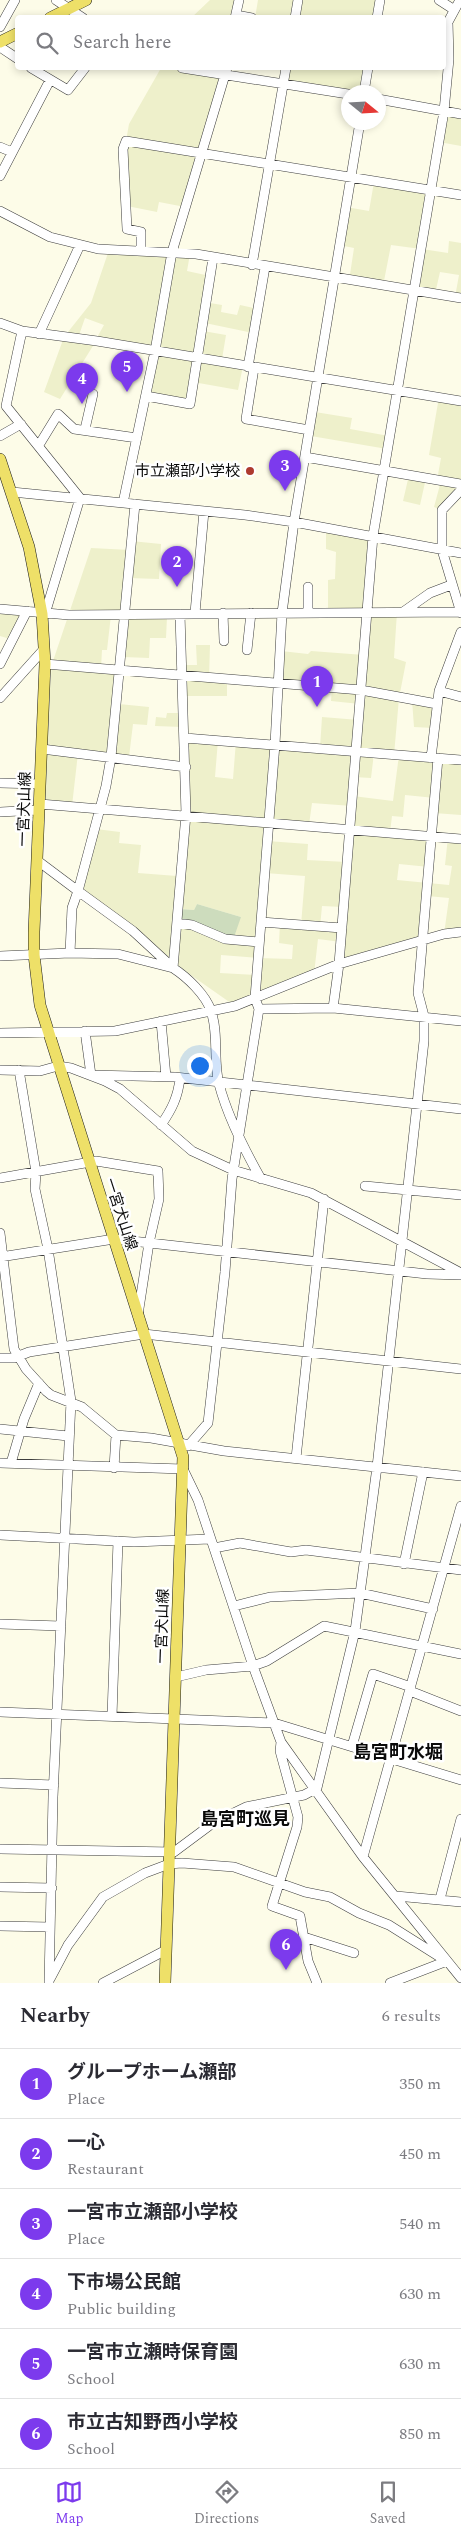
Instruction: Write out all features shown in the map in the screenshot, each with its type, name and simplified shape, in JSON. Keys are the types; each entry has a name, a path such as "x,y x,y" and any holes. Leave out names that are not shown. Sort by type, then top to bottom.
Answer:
{"main road":[{"path":"56,15 79,3"},
{"path":"1,49 15,37"},
{"name":"一宮犬山線","path":"0,460 29,547 44,614 45,664 34,955 39,998 46,1030 144,1334 184,1445 165,1983"}],"street":[{"path":"0,27 15,0"},
{"path":"56,0 79,3"},
{"path":"236,15 238,0"},
{"path":"296,15 298,0"},
{"path":"378,15 380,0"},
{"path":"439,0 453,9"},
{"path":"446,32 453,9 460,0"},
{"path":"332,1008 339,964 373,536 399,391 444,111 449,58 446,42"},
{"path":"1,49 15,57"},
{"path":"34,70 68,90 83,70"},
{"path":"211,70 226,71 284,84 341,93"},
{"path":"252,265 286,70"},
{"path":"365,85 368,70"},
{"path":"123,503 156,351 172,252 226,71"},
{"path":"0,176 50,80"},
{"path":"386,100 461,114"},
{"path":"184,1445 208,1423 233,1170 245,1086 259,1009 255,998 275,744 282,613 294,522 359,130"},
{"path":"141,251 141,232 127,229 123,149 126,141 461,196"},
{"path":"0,147 12,152"},
{"path":"0,212 43,234 98,249 172,252 461,298"},
{"path":"39,334 80,245"},
{"path":"146,396 190,404 213,258"},
{"path":"265,267 246,419 309,430"},
{"path":"0,323 22,331 39,334 156,351 461,401"},
{"path":"22,331 6,406 80,498"},
{"path":"85,429 93,394"},
{"path":"39,445 58,414 74,428 136,438"},
{"path":"0,436 20,424"},
{"path":"305,457 461,484"},
{"path":"0,609 44,614 461,612 451,585 442,550 442,510 461,490"},
{"path":"12,492 294,522 461,553"},
{"path":"44,614 80,498"},
{"path":"70,953 72,908 100,808 111,757 121,669 135,504"},
{"path":"195,613 204,511"},
{"path":"403,612 430,593 451,585"},
{"path":"308,587 308,613"},
{"path":"0,664 26,612"},
{"path":"223,613 224,641"},
{"path":"247,650 251,613"},
{"path":"174,968 186,814 180,614"},
{"path":"49,1983 68,1945 103,1897 169,1859 174,1852 213,1823 246,1807 293,1798 317,1788 354,1631 376,1467 424,1041 424,1016 418,993 432,836 437,704 439,691 456,659 461,632"},
{"path":"0,698 44,649"},
{"path":"45,664 362,690 437,704"},
{"path":"439,691 461,697"},
{"path":"185,738 461,760"},
{"path":"42,749 186,767"},
{"path":"0,783 40,784"},
{"path":"0,812 40,807 100,808 461,839"},
{"path":"38,862 132,931 191,982 211,1011 218,1082 238,1135 261,1179"},
{"path":"261,922 342,928"},
{"path":"177,923 192,925 225,939 259,942"},
{"path":"0,1033 46,1030 115,1031 211,1011 255,998 339,964 424,940 461,932"},
{"path":"0,956 70,953 118,954 174,968"},
{"path":"259,1009 332,1008 461,1021"},
{"path":"161,1021 166,1077"},
{"path":"85,1031 91,1075"},
{"path":"0,1070 40,1070 58,1066 91,1075 120,1089 192,1151 233,1170 311,1193 461,1274"},
{"path":"19,1070 36,1172 35,1189 48,1249 71,1401 54,1785 49,1983"},
{"path":"91,1075 180,1078 461,1109"},
{"path":"161,1125 174,1108 179,1092 180,1078"},
{"path":"0,1178 89,1163 110,1162 158,1171 159,1199 149,1243 138,1315"},
{"path":"365,1186 461,1195"},
{"path":"296,1458 324,1199"},
{"path":"0,1233 14,1349 39,1383 51,1395 71,1401 93,1415 116,1435 184,1445 461,1476"},
{"path":"2,1256 114,1239 399,1271 461,1274"},
{"path":"0,1358 14,1358 18,1355 144,1334 461,1370"},
{"path":"11,1463 20,1432 39,1383"},
{"path":"0,1430 68,1436"},
{"path":"114,1468 116,1435"},
{"path":"0,1463 183,1469 198,1500 253,1666 281,1742 313,1790 363,1857 461,1978"},
{"path":"404,1564 423,1472"},
{"path":"363,1857 459,1523 461,1506"},
{"path":"0,1535 118,1541 210,1539"},
{"path":"112,1716 118,1541"},
{"path":"214,1548 240,1543 291,1552 306,1550 461,1570"},
{"path":"234,1606 270,1597 360,1593 433,1609"},
{"path":"0,1624 61,1626"},
{"path":"176,1677 206,1670 253,1666 267,1661 324,1626 461,1654"},
{"path":"352,1746 373,1674 461,1711"},
{"path":"0,1712 274,1723 461,1780"},
{"path":"281,1742 280,1751 298,1817 297,1827 272,1906 300,1916 308,1961 317,1983"},
{"path":"0,1783 54,1785"},
{"path":"440,1899 461,1819"},
{"path":"0,1849 52,1850 234,1866 305,1892 330,1897 359,1913 390,1926 447,1961"},
{"path":"0,1887 52,1888"},
{"path":"396,1896 461,1902"},
{"path":"0,1926 50,1927"},
{"path":"304,1937 354,1953"},
{"path":"103,1983 166,1950"},
{"path":"390,1983 447,1961"}],"green space":[{"path":"210,0 239,0 235,15 194,15"},
{"path":"258,0 380,0 377,15 256,15"},
{"path":"160,70 226,70 185,207 159,202 157,212 127,206 126,141 129,124"},
{"path":"286,70 368,70 365,85 341,85 341,91 283,84"},
{"path":"444,111 461,114 461,146 439,142"},
{"path":"374,182 431,191 422,249 448,253 449,241 461,243 461,298 455,297 459,275 440,272 435,294 415,290 421,249 391,245 383,286 349,281 354,248 339,245 346,207 369,211"},
{"path":"109,250 190,254 187,271 210,276 197,358 243,366 238,390 193,382 190,404 146,396 155,351 96,341 60,399 44,392 64,337 91,303","holes":["85,318 104,325 95,341 78,338"]},
{"path":"210,303 222,305 221,312 237,315 240,305 258,309 253,333 205,323"},
{"path":"203,331 226,335 222,359 200,356"},
{"path":"439,397 461,401 461,490 442,510 434,507 441,481 437,480 441,458 429,455"},
{"path":"315,412 352,418 350,429 389,436 387,449 311,436"},
{"path":"409,475 426,478 420,505 403,501"},
{"path":"326,528 373,536 368,612 397,612 394,658 406,662 399,698 394,755 374,753 371,778 354,777 353,796 393,801 399,755 461,760 461,815 434,813 435,798 405,795 403,817 392,816 390,832 432,836 429,867 399,864 397,880 449,885 452,866 445,865 448,837 461,839 461,932 444,934 449,898 427,896 424,940 339,964 341,942 318,939 314,974 235,1006 178,966 179,925 241,917 197,904 194,910 180,909 185,738 218,740 215,777 233,779 236,741 320,748 322,717 359,720 360,704 331,701 332,688 279,683 281,651 308,654 311,651 364,655 368,613 328,613 328,580 335,579 336,552 326,549","holes":["312,803 352,806 347,862 307,860 308,844 267,841 268,822 309,825","265,873 305,876 301,925 280,924 279,943 293,945 292,959 258,958","322,906 343,907 342,928 320,927","221,955 258,958 256,975 220,973"]},
{"path":"131,541 161,544 159,579 128,578 125,614 111,615 107,650 102,650 101,668 121,669 111,757 78,753 72,806 43,804 45,749 52,664 91,548 130,550"},
{"path":"0,613 23,615 10,639 0,636"},
{"path":"125,615 167,617 166,638 150,638 149,658 123,657"},
{"path":"196,645 210,645 209,678 227,679 227,696 183,696 182,665 197,665"},
{"path":"412,700 437,704 433,728 414,727"},
{"path":"119,704 149,707 147,725 133,724 129,757 113,755"},
{"path":"167,713 183,713 182,727 155,726 156,717 166,718"},
{"path":"96,829 120,832 119,843 141,845 138,873 177,876 171,961 81,889"},
{"path":"197,904 241,917 233,940 180,921 180,909 194,910"}],"place":[{"name":"一宮市立瀬時保育園","path":"127,392"},
{"name":"下市場公民館","path":"82,404"},
{"name":"市立瀬部小学校","path":"250,471"},
{"name":"一宮市立瀬部小学校","path":"285,491"},
{"name":"一心","path":"177,587"},
{"name":"グループホーム瀬部","path":"317,707"},
{"name":"市立古知野西小学校","path":"286,1970"}],"district":[{"name":"島宮町水堀","path":"398,1752"},
{"name":"島宮町巡見","path":"245,1819"}]}
